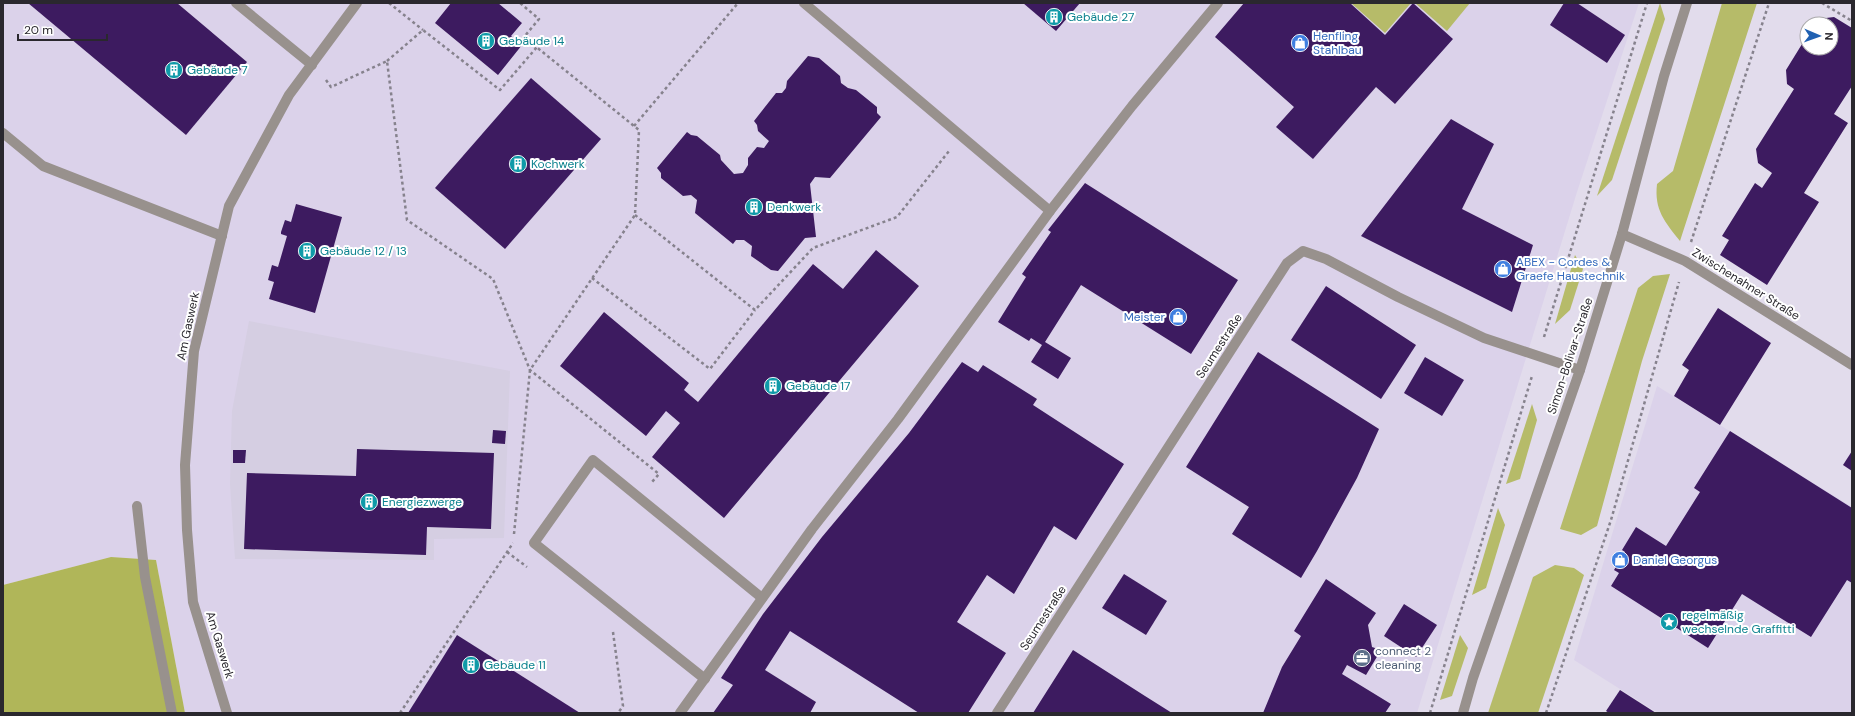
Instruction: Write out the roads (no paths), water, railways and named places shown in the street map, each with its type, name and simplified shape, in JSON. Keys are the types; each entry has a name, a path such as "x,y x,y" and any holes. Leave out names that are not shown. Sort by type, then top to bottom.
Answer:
{"street":[{"path":"236,3 312,65"},
{"name":"Am Gaswerk","path":"227,713 193,602 187,530 186,465 194,351 229,206 290,95 357,3"},
{"path":"804,3 1050,211"},
{"path":"680,713 812,530 898,419 1050,211 1132,106 1218,3"},
{"name":"Simon-Bolivar-Straße","path":"1463,713 1580,370 1622,234 1664,76 1687,3"},
{"path":"3,133 43,166 222,236"},
{"name":"Zwischenahner Straße","path":"1622,234 1685,261 1852,366"},
{"name":"Seumestraße","path":"998,713 1287,263 1303,251 1326,259 1398,297 1484,338 1580,370"},
{"path":"705,679 534,543 593,460 762,598"},
{"path":"138,506 145,577 172,713"}],"place":[{"name":"Gebäude 27","path":"1054,17"},
{"name":"Gebäude 14","path":"486,41"},
{"name":"Henfling Stahlbau","path":"1300,43"},
{"name":"Gebäude 7","path":"174,70"},
{"name":"Kochwerk","path":"518,164"},
{"name":"Denkwerk","path":"754,207"},
{"name":"Gebäude 12 / 13","path":"307,251"},
{"name":"ABEX - Cordes & Graefe Haustechnik","path":"1503,269"},
{"name":"Meister","path":"1178,317"},
{"name":"Gebäude 17","path":"773,386"},
{"name":"Energiezwerge","path":"369,502"},
{"name":"Daniel Georgus","path":"1620,560"},
{"name":"regelmäßig wechselnde Graffitti","path":"1669,622"},
{"name":"connect 2 cleaning","path":"1362,658"},
{"name":"Gebäude 11","path":"471,665"}]}
